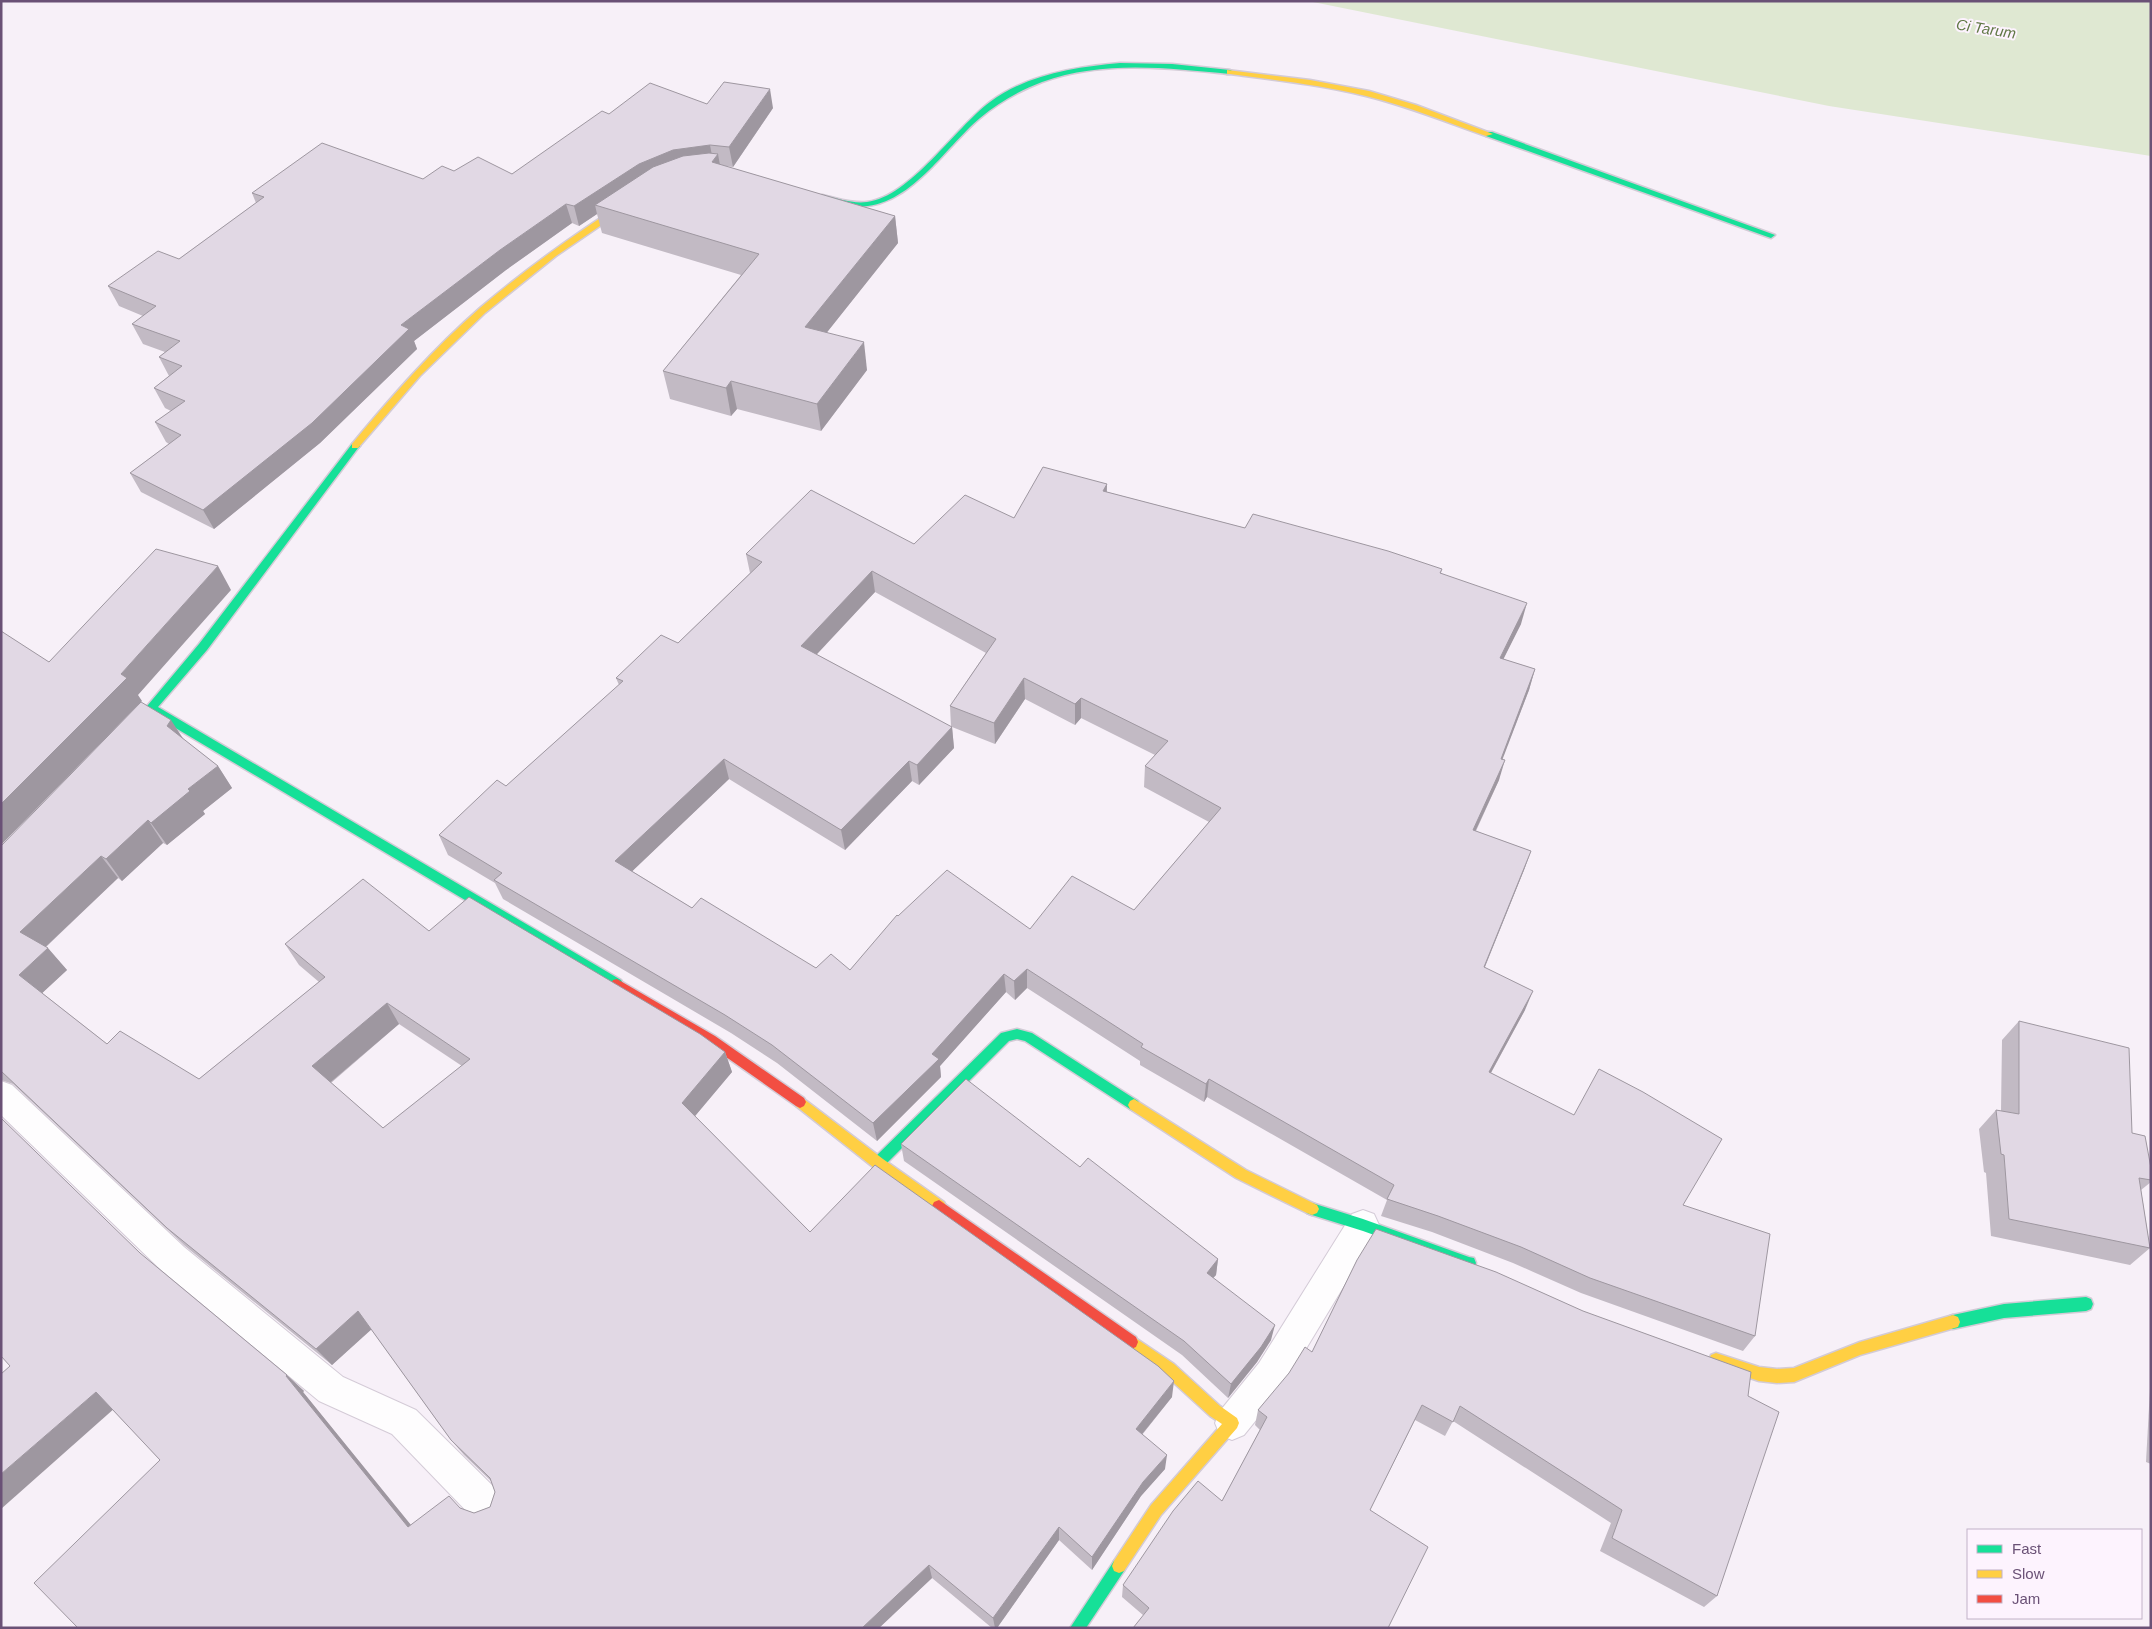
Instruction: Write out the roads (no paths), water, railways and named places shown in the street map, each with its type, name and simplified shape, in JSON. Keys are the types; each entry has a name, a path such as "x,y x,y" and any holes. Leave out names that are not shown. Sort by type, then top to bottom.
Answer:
{"street":[{"path":"810,194 856,205 874,203 890,198 905,187 962,128 997,100 1066,72 1110,65 1152,65 1290,78 1344,87 1380,97 1771,236"},
{"path":"119,744 153,709 254,581 321,489 417,374 492,300 584,232 644,194"},
{"path":"153,709 719,1044 765,1074 878,1163 1169,1370 1215,1411 1232,1423"},
{"path":"878,1163 1005,1037 1017,1034 1028,1037 1241,1174 1304,1207 1363,1225 1483,1269"},
{"path":"1,1095 172,1258 330,1389 404,1422 488,1507"},
{"path":"1077,1628 1156,1510 1232,1423 1271,1374 1363,1225"},
{"path":"1706,1357 1749,1372 1787,1376 1818,1366 1846,1353 1899,1336 1960,1320 2004,1311 2086,1304"}],"water":[{"name":"Ci Tarum","path":"1308,1 2151,1 2151,156 1829,106"}]}
